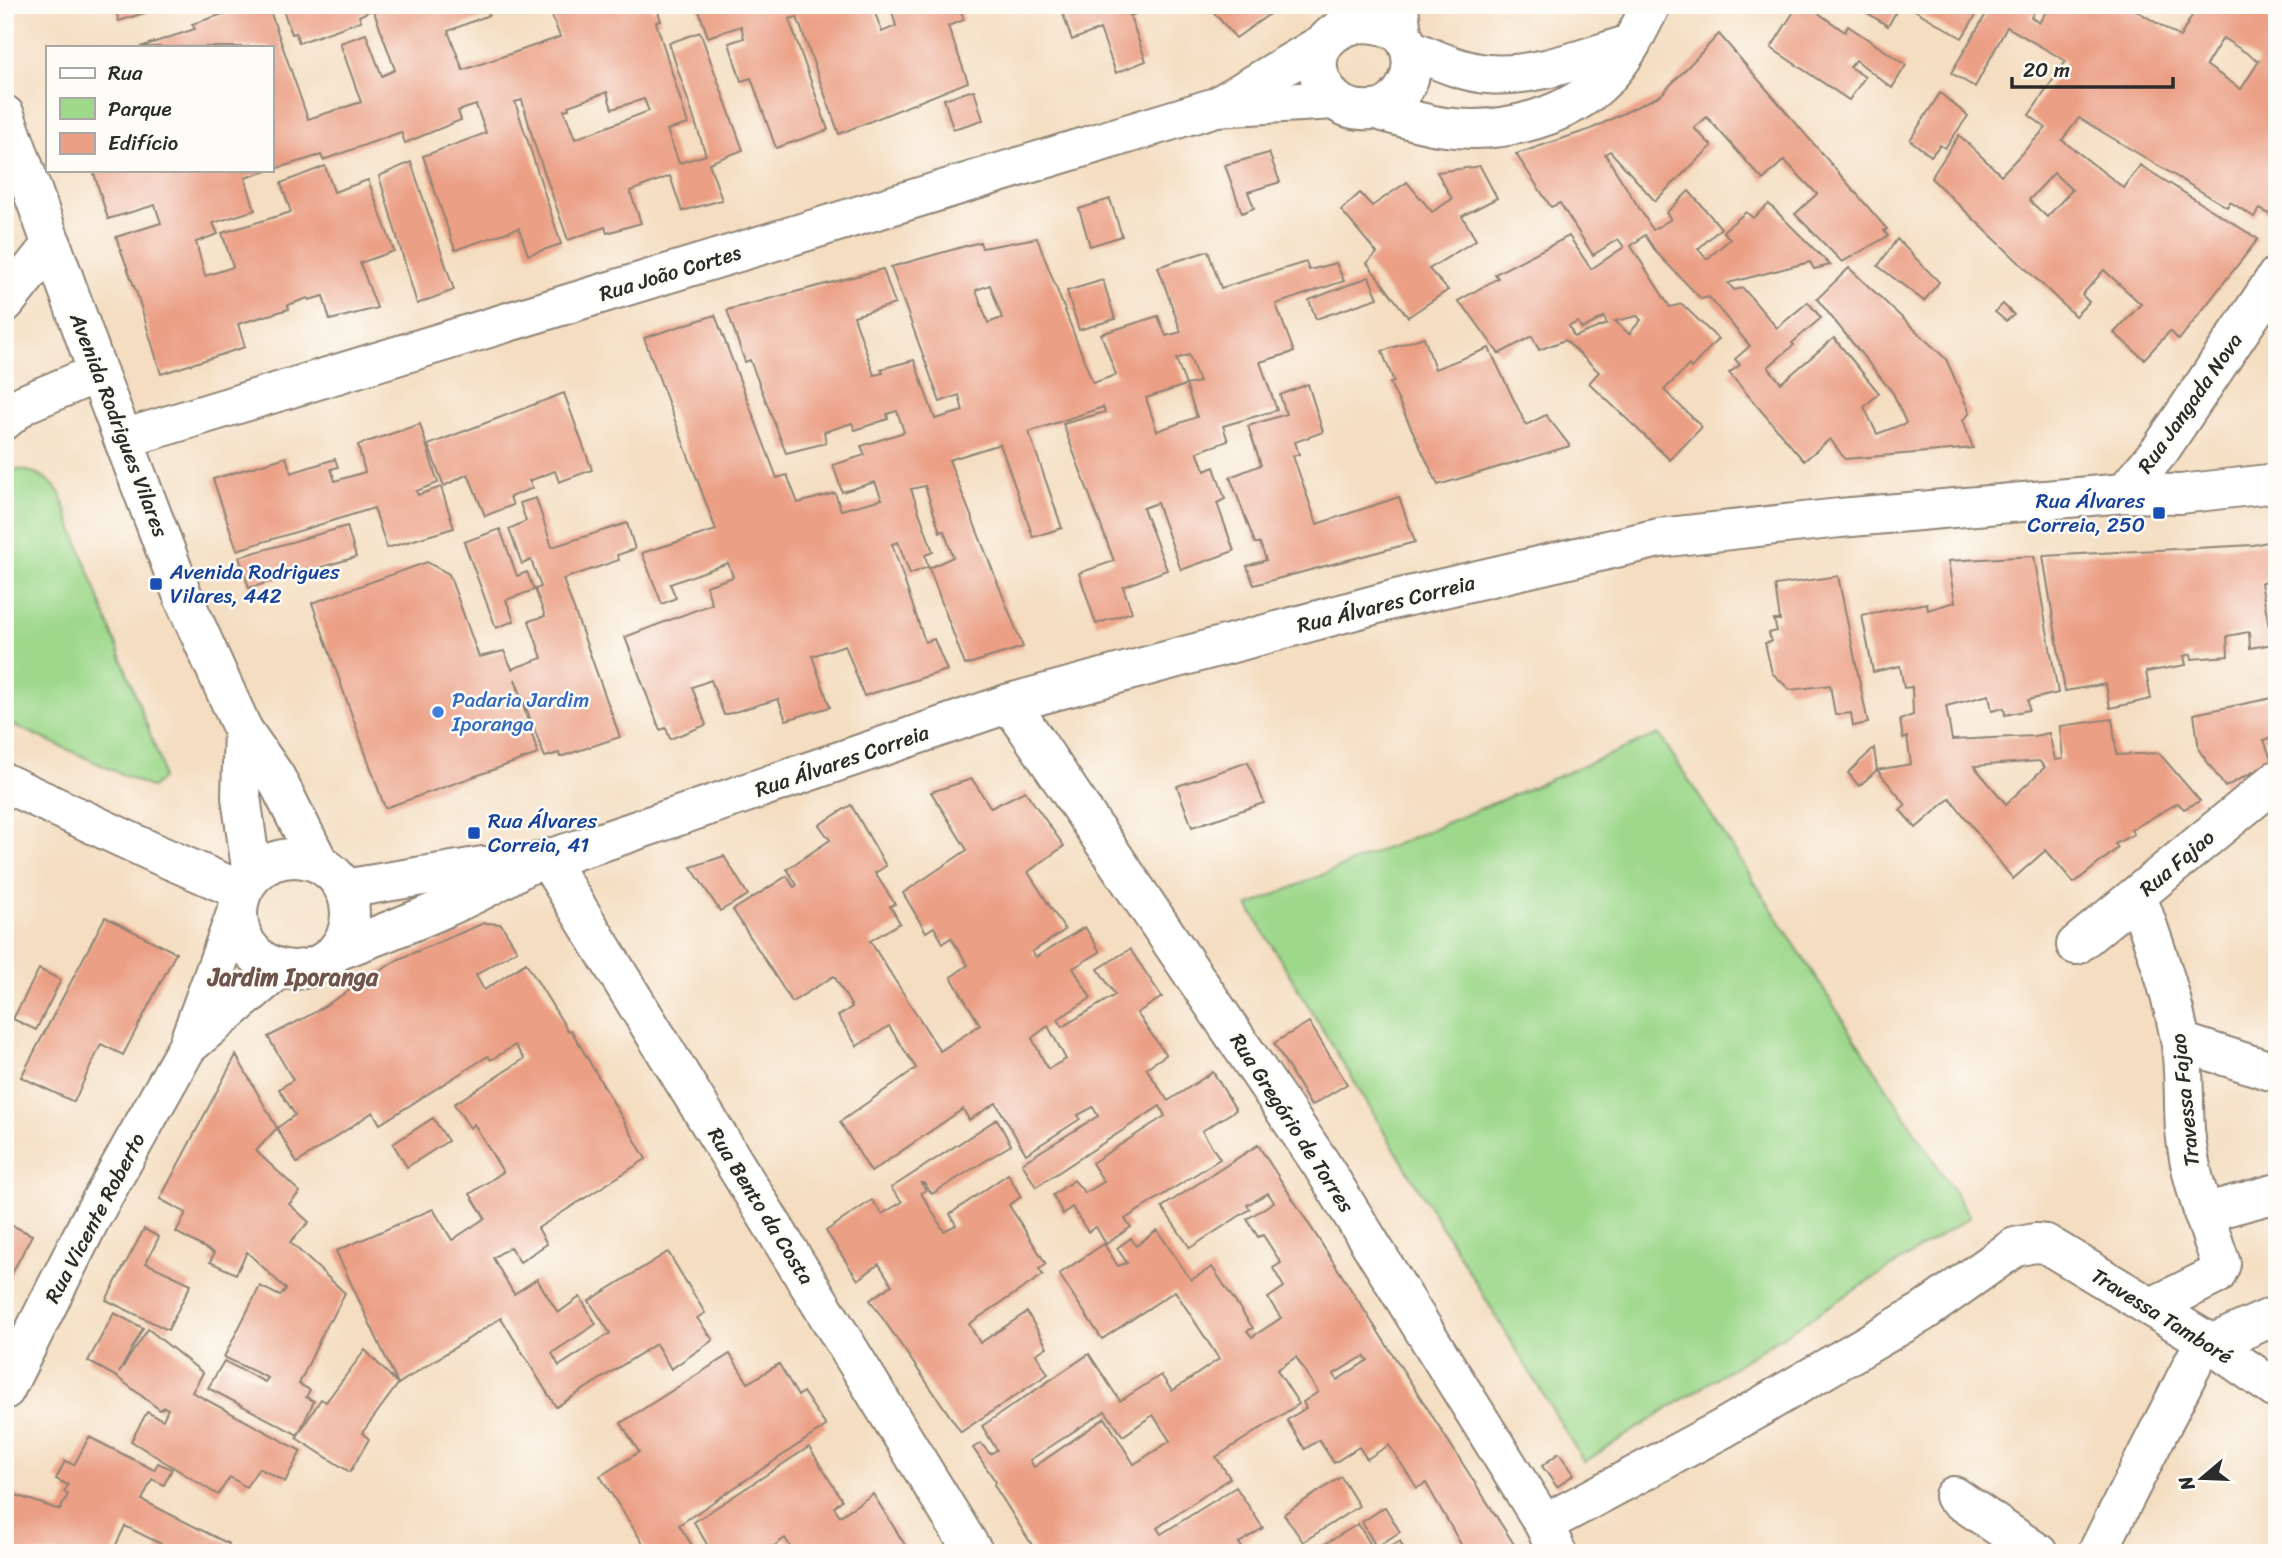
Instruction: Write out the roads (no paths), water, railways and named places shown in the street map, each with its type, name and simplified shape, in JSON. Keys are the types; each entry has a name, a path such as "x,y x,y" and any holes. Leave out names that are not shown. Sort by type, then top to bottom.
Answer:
{"street":[{"path":"1377,110 1419,123 1448,128 1481,129 1520,123 1558,112 1599,85 1614,70 1651,5"},
{"path":"1216,107 1339,23 1360,16 1376,17 1391,23 1462,70 1488,74 1535,70 1631,44"},
{"path":"1339,23 1318,59 1318,74 1325,89 1335,100 1348,108 1362,111 1377,110 1391,104 1402,93 1409,80 1413,65 1404,30"},
{"path":"1216,107 1335,100"},
{"name":"Rua João Cortes","path":"123,439 1216,107"},
{"name":"Avenida Rodrigues Vilares","path":"5,116 98,373 184,599 243,730 275,776 331,876"},
{"path":"5,303 52,244"},
{"name":"Rua Jangada Nova","path":"2124,493 2161,449 2277,276"},
{"path":"5,419 24,404 98,373"},
{"name":"Rua Álvares Correia","path":"337,951 443,910 536,863 1010,703 1396,599 1659,538 1840,518 2124,493 2180,494 2277,483"},
{"name":"Rua Gregório de Torres","path":"1010,703 1321,1164 1550,1538"},
{"name":"Avenida Rodrigues Vilares","path":"243,730 241,797 244,892"},
{"name":"Rua Fajao","path":"2076,945 2277,780"},
{"path":"5,783 244,892"},
{"path":"301,858 331,876 349,905 345,937 337,951 310,968 295,970 279,969 252,952 238,924 244,892 266,864 301,858"},
{"name":"Rua Álvares Correia","path":"331,876 536,863"},
{"name":"Rua Bento da Costa","path":"536,863 974,1553"},
{"name":"Rua Vicente Roberto","path":"5,1390 90,1220 187,1047 244,892"},
{"name":"Travessa Fajao","path":"2137,896 2171,998 2180,1042 2185,1129 2190,1162 2203,1213 2221,1264 2220,1269 2209,1279 2152,1307"},
{"name":"Rua Vicente Roberto","path":"187,1047 279,969"},
{"path":"2180,1042 2277,1073"},
{"path":"2203,1213 2277,1193"},
{"name":"Travessa Tamboré","path":"1550,1538 1722,1429 1911,1318 2015,1247 2046,1244 2208,1342 2277,1390"},
{"path":"2097,1553 2208,1342 2277,1315"},
{"path":"1954,1496 2038,1553"}],"place":[{"name":"Rua Álvares Correia, 250","path":"2159,513"},
{"name":"Avenida Rodrigues Vilares, 442","path":"156,584"},
{"name":"Padaria Jardim Iporanga","path":"438,712"},
{"name":"Rua Álvares Correia, 41","path":"474,833"}],"district":[{"name":"Jardim Iporanga","path":"293,977"}]}
